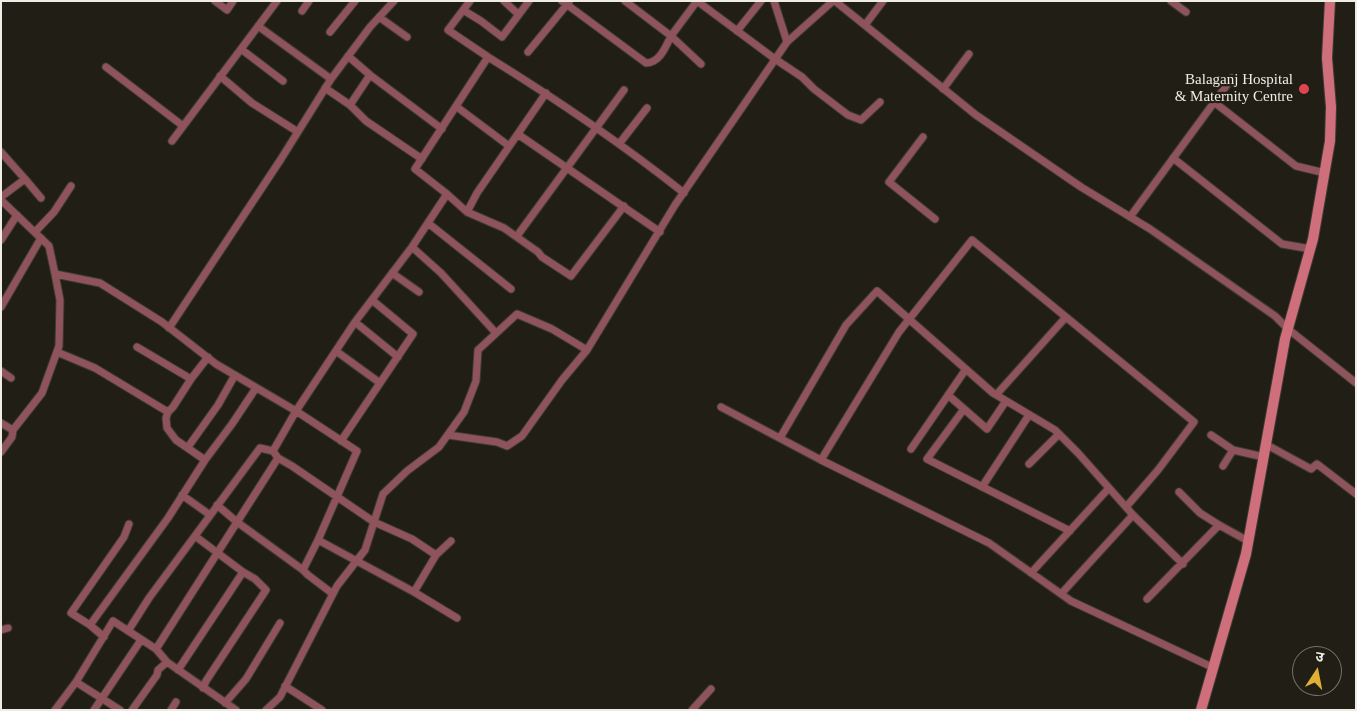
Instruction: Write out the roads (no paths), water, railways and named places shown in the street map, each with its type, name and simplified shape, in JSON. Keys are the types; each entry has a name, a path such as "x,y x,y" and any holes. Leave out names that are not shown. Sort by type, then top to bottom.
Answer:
{"street":[{"path":"215,1 227,10 233,1"},
{"path":"172,141 277,1"},
{"path":"302,11 309,1"},
{"path":"330,32 355,1"},
{"path":"169,328 331,79 379,17 394,1"},
{"path":"470,1 448,30 596,127 684,193"},
{"path":"504,1 518,14"},
{"path":"463,10 502,37 529,1"},
{"path":"625,1 671,36 701,64"},
{"path":"528,52 566,2 632,54 646,63 656,60 697,1 802,77 814,89 848,114 861,120 880,102"},
{"path":"737,31 761,1"},
{"path":"774,1 787,42"},
{"path":"448,435 497,442 507,446 522,436 562,380 587,350 684,193 787,42 834,1 976,115 1269,312 1356,383"},
{"path":"865,25 883,1"},
{"path":"1171,1 1186,12"},
{"path":"1201,710 1248,541 1288,329 1310,249 1325,173 1330,141 1331,107 1328,58 1330,1"},
{"path":"379,17 406,37"},
{"path":"258,26 331,79"},
{"path":"241,49 283,81"},
{"path":"943,89 969,54"},
{"path":"348,56 442,130"},
{"path":"488,57 415,169 467,212 504,228 538,252 542,258 571,276 624,206"},
{"path":"106,67 184,126"},
{"path":"350,105 370,75"},
{"path":"220,76 252,103 298,132"},
{"path":"1130,217 1232,78"},
{"path":"326,88 350,105 366,120 422,159"},
{"path":"517,236 566,166 624,90"},
{"path":"467,212 477,193 509,146 519,135 546,93"},
{"path":"1214,102 1296,166 1325,173"},
{"path":"457,107 509,146"},
{"path":"619,144 647,108"},
{"path":"519,135 660,232"},
{"path":"923,137 889,182 935,219"},
{"path":"1,152 41,198"},
{"path":"1173,158 1282,244 1310,249"},
{"path":"1,452 12,437 13,430 42,393 59,346 60,300 49,246 1,199 25,180"},
{"path":"35,232 54,212 71,186"},
{"path":"273,451 336,350 412,247 447,194"},
{"path":"1,240 17,215"},
{"path":"428,222 511,289"},
{"path":"1,307 41,238"},
{"path":"822,460 871,376 909,319 972,240 1194,422 1158,470 1126,507"},
{"path":"412,247 442,273 496,333"},
{"path":"392,273 419,292"},
{"path":"54,274 100,283 169,328 235,375 356,451 304,570"},
{"path":"780,438 846,326 877,291 996,395 1059,434 1133,515 1183,564"},
{"path":"342,441 413,334 372,300"},
{"path":"266,710 280,697 333,594 365,550 383,494 407,471 439,447 464,412 476,381 478,350 517,314 552,329 587,350"},
{"path":"996,395 1066,317"},
{"path":"355,322 398,357"},
{"path":"137,348 191,379"},
{"path":"336,350 380,383"},
{"path":"57,352 95,368 168,412"},
{"path":"205,460 188,446 176,440 167,428 166,418 168,412 208,357"},
{"path":"911,449 966,369"},
{"path":"1,371 11,378"},
{"path":"188,446 218,405 235,375"},
{"path":"90,626 168,518 205,460 256,388"},
{"path":"948,395 987,429 1006,401"},
{"path":"721,407 822,460 989,543 1071,601 1214,668"},
{"path":"964,409 926,459 1070,531"},
{"path":"982,487 1029,415"},
{"path":"1,423 13,430"},
{"path":"1030,464 1059,434"},
{"path":"1211,435 1233,450 1264,457"},
{"path":"1267,445 1311,469 1317,464 1356,494"},
{"path":"128,631 149,598 260,448 273,451 278,458 374,522 412,539 436,555"},
{"path":"1223,466 1233,450"},
{"path":"156,648 278,458"},
{"path":"1031,573 1109,488"},
{"path":"1179,492 1200,513 1248,541"},
{"path":"182,496 210,516"},
{"path":"217,505 333,594"},
{"path":"1061,594 1133,515"},
{"path":"104,636 71,613 124,537 129,524"},
{"path":"1148,599 1219,525"},
{"path":"195,536 255,579 266,590 203,688"},
{"path":"318,540 414,592 457,618"},
{"path":"414,592 436,555 451,541"},
{"path":"178,670 243,572"},
{"path":"55,710 76,682 113,621 156,648 166,662 236,710"},
{"path":"225,703 246,678 280,623"},
{"path":"94,710 142,640"},
{"path":"132,710 158,670 166,662"},
{"path":"76,682 120,710"},
{"path":"286,686 322,710"},
{"path":"692,710 711,690"},
{"path":"170,710 176,702"}],"place":[{"name":"Balaganj Hospital & Maternity Centre","path":"1304,89"}]}
